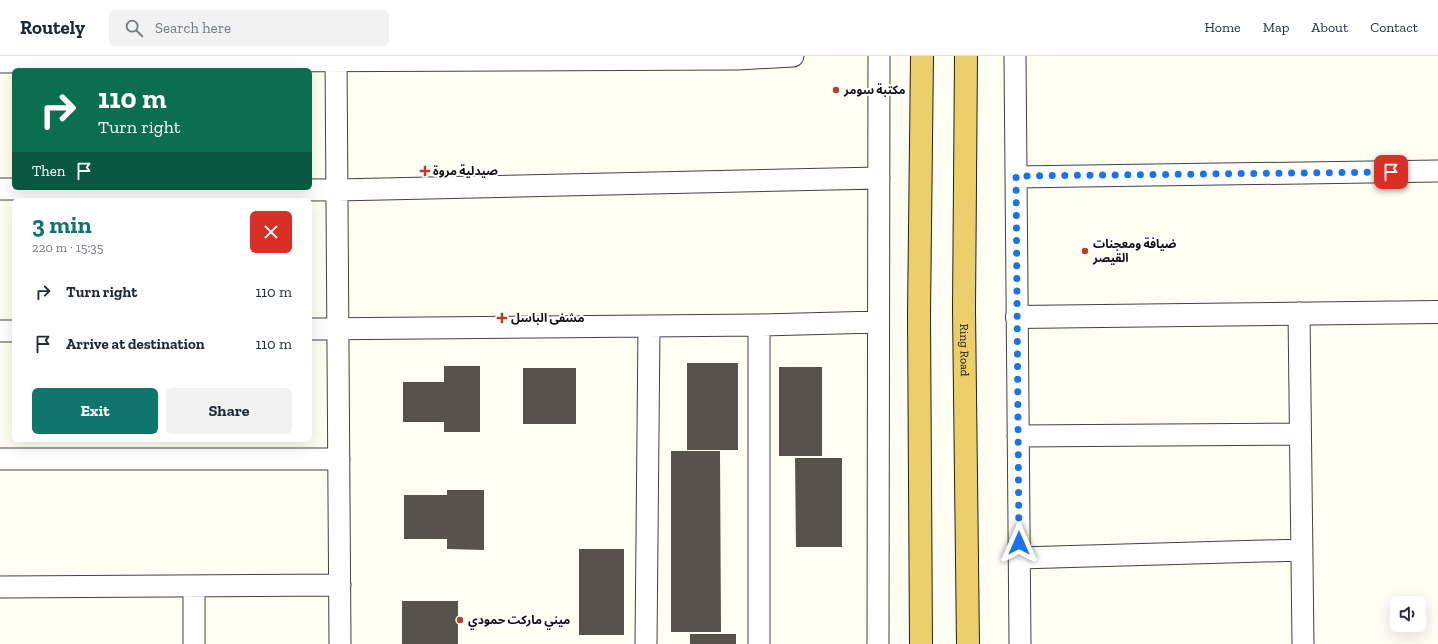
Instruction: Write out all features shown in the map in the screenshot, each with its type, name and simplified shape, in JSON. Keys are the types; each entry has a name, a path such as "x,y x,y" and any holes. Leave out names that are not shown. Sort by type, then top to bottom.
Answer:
{"highway":[{"path":"921,644 919,314 922,56"},
{"name":"Ring Road","path":"966,56 964,309 968,644"}],"street":[{"path":"0,62 71,59 193,58 738,58 793,56"},
{"path":"878,644 879,56"},
{"path":"1015,56 1020,644"},
{"path":"336,58 340,644"},
{"path":"1016,176 1438,171"},
{"path":"312,190 878,178"},
{"path":"0,189 12,189"},
{"path":"1017,317 1438,312"},
{"path":"1299,313 1303,644"},
{"path":"312,329 759,326 878,322"},
{"path":"646,644 649,326"},
{"path":"759,326 760,644"},
{"path":"0,331 12,331"},
{"path":"1018,436 1300,434"},
{"path":"0,459 339,459"},
{"path":"1019,558 1302,550"},
{"path":"0,587 340,585"},
{"path":"194,586 194,644"}],"building":[{"path":"687,363 738,363 738,450 687,450"},
{"path":"444,366 480,366 480,432 444,432 444,422 403,422 403,382 444,382"},
{"path":"779,367 822,367 822,456 779,456"},
{"path":"523,368 576,368 576,424 523,424"},
{"path":"671,451 720,451 721,632 671,632"},
{"path":"795,458 842,458 842,547 796,547"},
{"path":"447,490 484,490 484,550 447,549 447,539 404,539 404,495 447,495"},
{"path":"579,549 624,549 624,635 579,635"},
{"path":"402,601 458,601 458,644 402,644"},
{"path":"690,634 736,634 736,644 690,644"}],"place":[{"name":"مكتبة سومر","path":"836,90"},
{"name":"صيدلية مروة","path":"425,171"},
{"name":"ضيافة ومعجنات القيصر","path":"1085,251"},
{"name":"مشفى الباسل","path":"502,318"},
{"name":"ميني ماركت حمودي","path":"460,620"}],"route":[{"path":"1019,543 1016,176 1391,172"}]}
